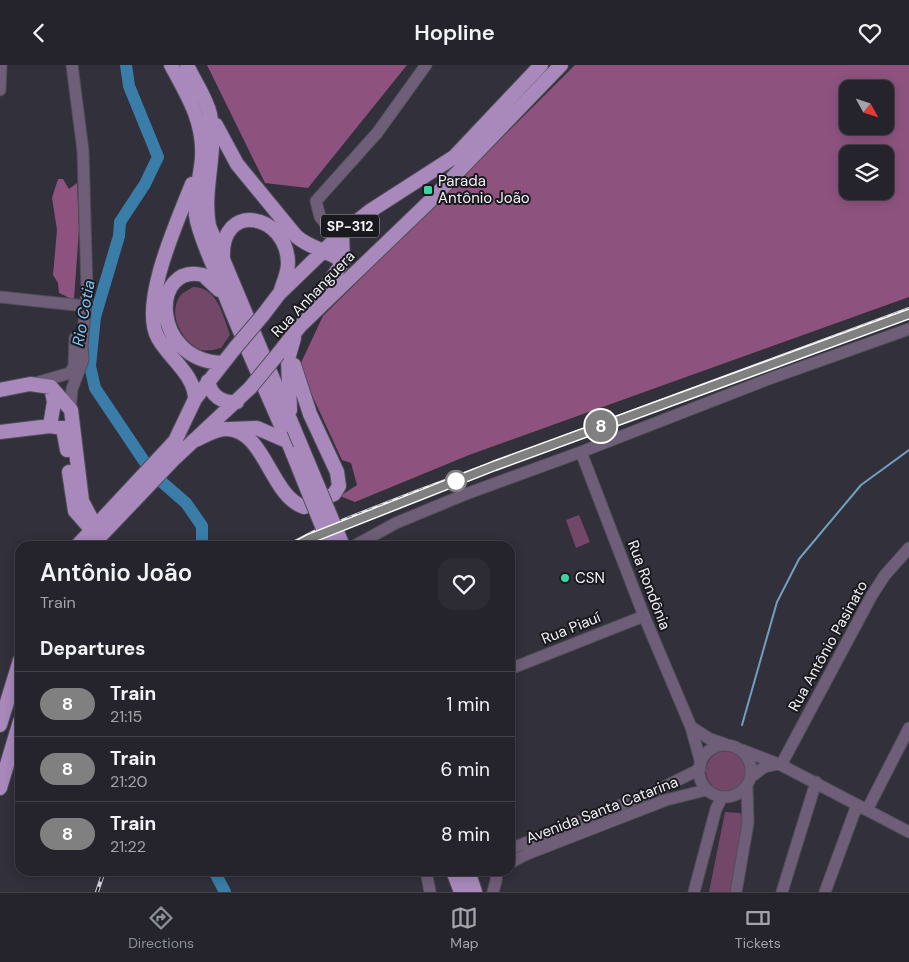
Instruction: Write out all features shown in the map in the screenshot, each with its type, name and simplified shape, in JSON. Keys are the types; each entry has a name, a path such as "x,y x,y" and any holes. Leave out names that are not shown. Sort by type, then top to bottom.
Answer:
{"main road":[{"path":"171,65 196,111 200,125 202,158 196,201 197,220 227,303 340,541"},
{"path":"187,65 237,165 304,243 325,251 343,262"},
{"name":"Rua Anhanguera","path":"222,363 279,294 340,235 370,211 454,157 541,65"},
{"name":"Rua Anhanguera","path":"284,351 300,326 430,201 561,65"},
{"path":"210,113 212,159 206,195 206,212 211,232 291,436 328,541"},
{"path":"195,399 194,386 158,337 153,327 152,306 172,237 202,158"},
{"path":"223,262 225,238 238,222 248,219 267,225 280,237 287,256 287,272 279,294"},
{"path":"300,326 343,262 340,235"},
{"path":"222,363 198,359 181,347 173,336 165,311 169,291 174,283 189,274 203,275 210,280 227,303"},
{"path":"284,351 288,370 291,436"},
{"path":"227,429 238,433 255,446 284,493 297,504 304,507 334,494 340,486 337,472 284,351"},
{"name":"SP-312","path":"85,541 96,534 170,455 193,441 237,402 284,351"},
{"name":"SP-312","path":"170,455 195,399 222,363"},
{"path":"208,381 212,392 218,398 237,402"},
{"path":"1,391 30,385 51,387 71,410 79,506 75,541"},
{"path":"51,387 54,402 51,422"},
{"path":"4,430 51,422 71,410"},
{"path":"51,422 63,428 71,495 96,534"},
{"path":"193,441 227,429 257,428 291,436"},
{"path":"0,725 15,676"},
{"path":"0,787 15,738"},
{"path":"455,876 461,892"},
{"path":"470,876 475,892"}],"street":[{"path":"0,90 1,65"},
{"path":"71,410 72,389 83,360 82,345 87,258 84,159 72,65"},
{"path":"340,235 322,205 325,189 377,133 426,65"},
{"path":"0,297 85,306"},
{"path":"30,385 70,373 74,366 74,343 79,317 85,306"},
{"path":"362,541 378,531 425,510 711,401 909,329"},
{"name":"Rua Rondônia","path":"581,452 644,615 691,727 700,766"},
{"name":"Rua Antônio Pasinato","path":"780,764 872,595 885,575 909,548"},
{"name":"Rua Piauí","path":"515,667 644,615"},
{"path":"691,727 710,739 780,764 909,832"},
{"path":"825,892 862,807 909,728"},
{"path":"726,745 711,749 706,753 700,766 699,776 706,790 727,797 749,808"},
{"path":"736,892 749,808 750,762 742,750"},
{"path":"694,892 716,809 727,797 749,782 764,767 780,764"},
{"name":"Avenida Santa Catarina","path":"515,847 654,792 700,766"},
{"path":"782,892 816,783"},
{"name":"Avenida Santa Catarina","path":"515,861 657,803 706,790"},
{"path":"427,876 430,892"}],"shaded area":[{"path":"207,65 407,65 308,188 265,183"},
{"path":"575,65 909,65 909,297 469,455 355,502 340,496 357,485 351,463 342,460 299,367 323,316"},
{"path":"58,179 63,179 69,189 77,183 79,229 74,300 59,293 58,283 53,275 57,230 52,198"},
{"path":"193,287 201,288 208,292 214,297 222,311 230,335 221,348 208,351 198,349 180,331 175,310 177,303 181,295"},
{"path":"579,515 590,542 576,548 566,520"},
{"path":"730,751 737,754 743,760 746,771 745,779 737,788 730,791 722,791 715,788 707,779 706,767 709,760 718,752"},
{"path":"725,812 740,813 746,822 735,892 709,892"}],"waterway":[{"name":"Rio Cotia","path":"126,65 129,86 158,157 145,184 120,222 119,236 95,317 90,366 95,388 144,461 163,483 186,503 202,526 202,541"},
{"path":"742,725 777,602 799,559 861,485 909,450"},
{"name":"Rio Cotia","path":"217,876 225,892"}],"railway":[{"path":"297,541 316,531 415,492 909,309"},
{"path":"97,892 102,876"}],"train":[{"name":"8","path":"305,541 494,466 909,314"}],"place":[{"name":"Parada Antônio João","path":"428,190"},
{"name":"CSN","path":"565,578"}]}
